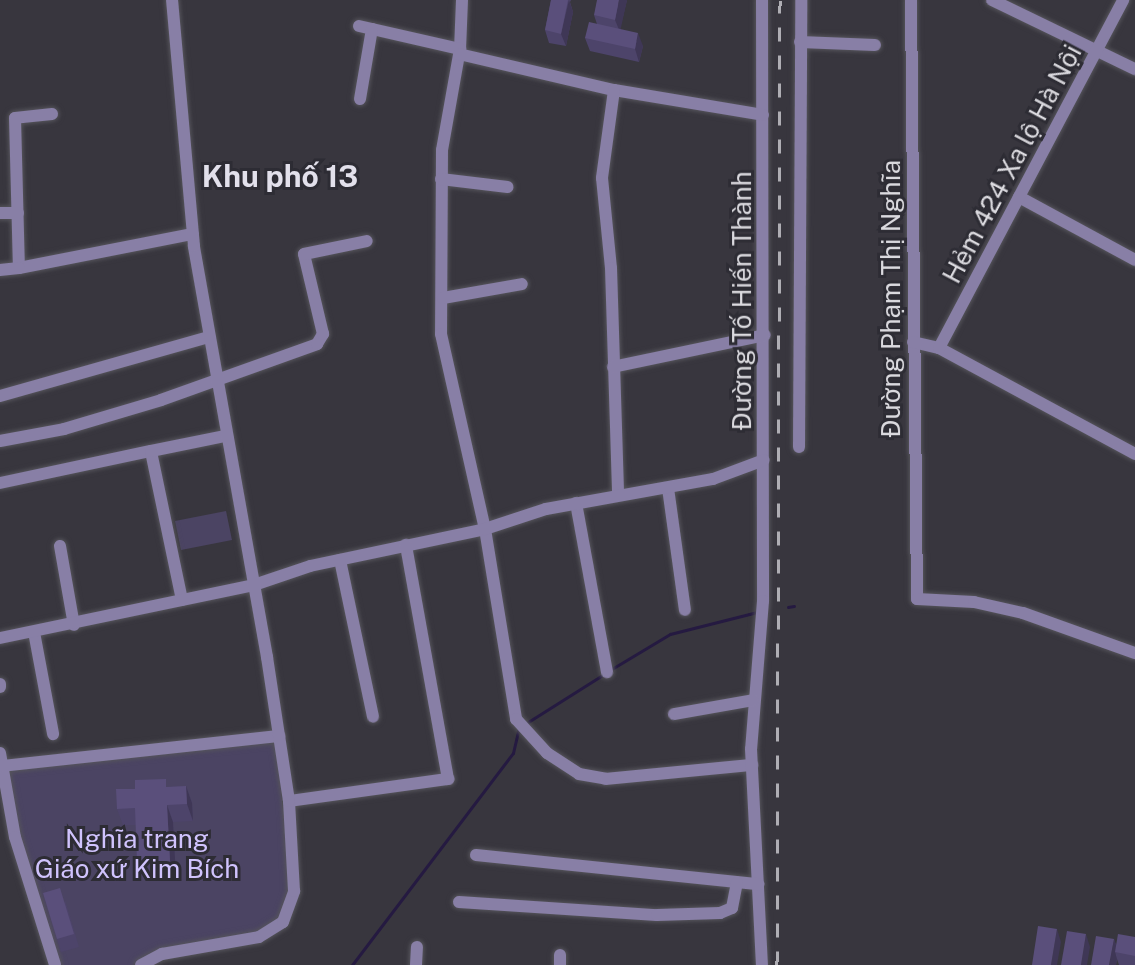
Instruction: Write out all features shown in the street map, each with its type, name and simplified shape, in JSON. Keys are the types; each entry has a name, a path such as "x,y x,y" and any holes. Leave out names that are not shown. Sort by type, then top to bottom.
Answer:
{"street":[{"path":"141,965 162,954 242,943 283,922 294,891 289,801 254,585 208,337 193,234 172,0"},
{"path":"462,0 460,52 441,179 448,377 485,529 516,719 524,733 579,774 606,779 752,765"},
{"name":"Đường Tố Hiến Thành","path":"762,0 765,335 763,601 753,700 752,765 762,965"},
{"path":"799,447 801,0"},
{"name":"Đường Phạm Thị Nghĩa","path":"911,0 917,599 955,599 1011,610 1065,624 1135,653"},
{"path":"992,0 1135,69"},
{"name":"Hẻm 424 Xa lộ Hà Nội","path":"939,348 1123,0"},
{"path":"360,99 366,27 614,90 763,115"},
{"path":"800,42 875,45"},
{"path":"614,90 602,178 618,494"},
{"path":"19,268 15,118 52,114"},
{"path":"441,179 508,187"},
{"path":"1019,197 1135,260"},
{"path":"0,213 18,213"},
{"path":"0,270 193,234"},
{"path":"0,441 64,429 321,342 304,254 367,241"},
{"path":"443,298 522,284"},
{"path":"613,367 765,335"},
{"path":"0,396 208,337"},
{"path":"913,342 939,348 1135,454"},
{"path":"0,483 225,436"},
{"path":"151,451 182,600"},
{"path":"0,638 254,585 340,560 485,529 576,503 713,479 764,460"},
{"path":"668,488 685,610"},
{"path":"576,503 607,672"},
{"path":"289,801 448,779 406,545"},
{"path":"60,546 74,625"},
{"path":"340,560 373,717"},
{"path":"34,632 53,734"},
{"path":"674,714 753,700"},
{"path":"55,965 5,809 1,759 279,736"},
{"path":"476,855 759,884"},
{"path":"459,902 657,915 720,913 732,908 737,882"},
{"path":"416,965 417,947"}],"green space":[{"path":"226,511 232,540 181,550 175,521"},
{"name":"Nghĩa trang Giáo xứ Kim Bích","path":"276,740 291,890 280,920 257,934 133,965 59,965 19,835 6,768"}],"building":[{"path":"551,0 568,0 561,34 545,30"},
{"path":"597,0 619,0 615,20 594,15"},
{"path":"589,22 638,33 635,49 585,38"},
{"path":"166,779 166,787 186,786 187,804 167,805 170,861 137,862 135,808 117,809 116,789 135,789 135,780"},
{"path":"60,888 74,934 57,939 43,893"},
{"path":"1038,926 1057,929 1051,965 1032,965"},
{"path":"1067,931 1086,934 1081,965 1061,965"},
{"path":"1118,934 1135,937 1135,956 1115,952"},
{"path":"1096,936 1114,939 1109,965 1091,965"}],"waterway":[{"path":"788,607 794,606"},
{"path":"610,670 670,634 757,612"},
{"path":"528,722 604,674"},
{"path":"352,965 513,753 519,728"}],"railway":[{"path":"777,965 780,0"}],"district":[{"name":"Khu phố 13","path":"280,176"}]}
